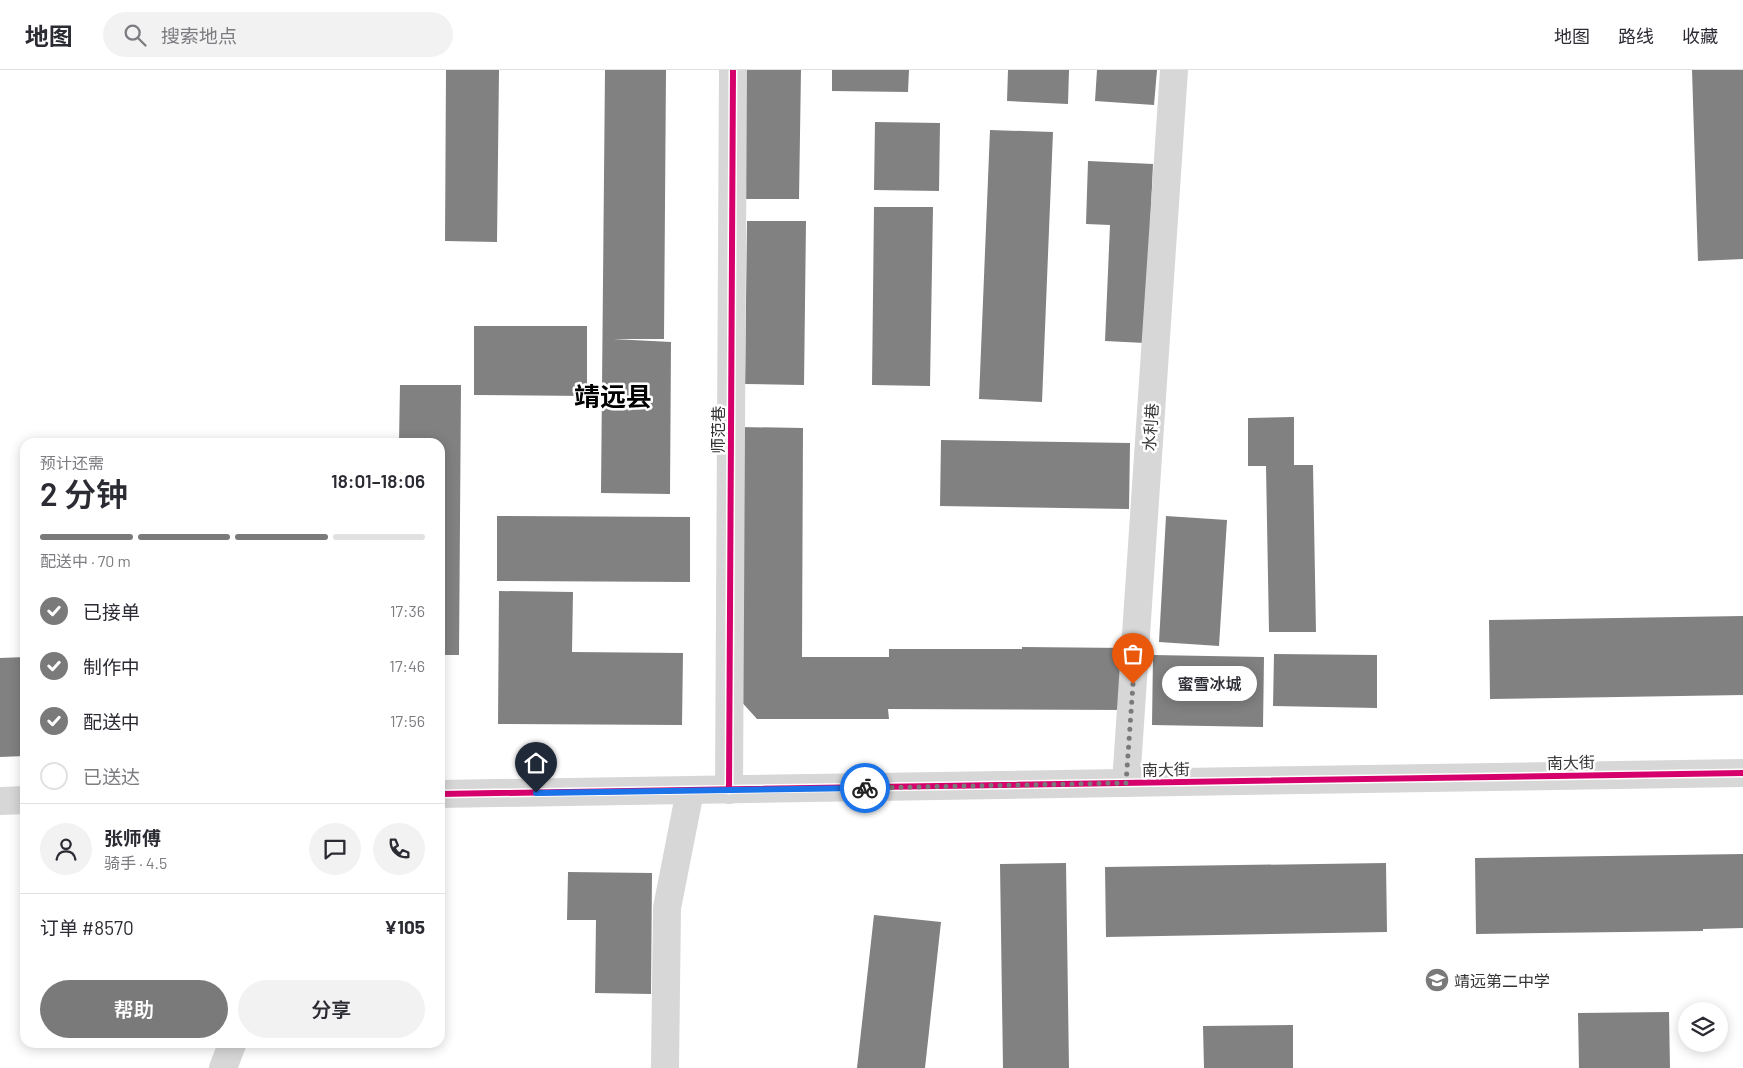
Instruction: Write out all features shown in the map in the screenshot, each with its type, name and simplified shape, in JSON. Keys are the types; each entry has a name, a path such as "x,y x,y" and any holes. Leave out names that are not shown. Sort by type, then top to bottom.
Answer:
{"street":[{"name":"师范巷","path":"729,790 732,70"},
{"name":"水利巷","path":"1126,783 1174,70"},
{"name":"南大街","path":"445,794 1743,773"},
{"path":"664,1068 667,908 690,791"},
{"path":"0,801 20,800"},
{"path":"222,1068 230,1048"}],"building":[{"path":"446,70 499,70 497,242 445,241"},
{"path":"605,70 666,70 664,339 613,339 671,342 670,494 601,493"},
{"path":"746,70 801,70 799,199 745,199"},
{"path":"832,70 909,70 908,92 832,91"},
{"path":"1008,70 1069,70 1068,104 1007,101"},
{"path":"1097,70 1157,70 1154,105 1095,101"},
{"path":"1692,70 1743,70 1743,259 1698,261"},
{"path":"875,122 940,123 939,191 874,190"},
{"path":"990,130 1053,132 1042,402 979,399"},
{"path":"1088,161 1153,164 1145,343 1105,341 1110,225 1086,224"},
{"path":"874,207 933,207 930,386 872,385"},
{"path":"747,221 806,221 804,385 745,384"},
{"path":"474,326 587,326 587,396 474,395"},
{"path":"400,385 461,385 459,655 445,655 445,438 399,438"},
{"path":"1294,417 1294,465 1313,465 1316,632 1269,632 1266,466 1248,466 1248,418"},
{"path":"740,427 803,428 802,657 889,657 889,649 1128,648 1127,710 888,709 889,719 757,719 738,698"},
{"path":"941,440 1130,443 1129,509 940,506"},
{"path":"497,516 690,517 690,582 497,581"},
{"path":"1166,516 1227,520 1219,646 1159,642"},
{"path":"499,591 573,592 572,652 683,653 682,725 498,724"},
{"path":"1743,616 1743,695 1490,699 1489,620"},
{"path":"1274,654 1377,655 1377,708 1273,706"},
{"path":"1153,655 1264,657 1263,727 1152,725"},
{"path":"20,657 20,756 0,757 0,658"},
{"path":"1743,854 1743,928 1703,929 1703,931 1476,934 1475,858"},
{"path":"1066,863 1069,1068 1003,1068 1000,864"},
{"path":"1386,863 1387,932 1106,937 1105,867"},
{"path":"568,872 652,873 651,994 595,993 596,920 567,920"},
{"path":"874,915 941,922 925,1068 857,1068"},
{"path":"1669,1012 1670,1068 1579,1068 1578,1013"},
{"path":"1293,1025 1293,1068 1204,1068 1203,1026"}],"cycle path":[{"path":"729,790 733,70"},
{"path":"445,794 1743,773"}],"way so far":[{"path":"865,788 1126,783 1133,684"}],"place":[{"name":"蜜雪冰城","path":"1133,684"},
{"name":"靖远第二中学","path":"1437,980"}],"district":[{"name":"靖远县","path":"613,395"}],"route":[{"path":"536,793 865,788"}]}
